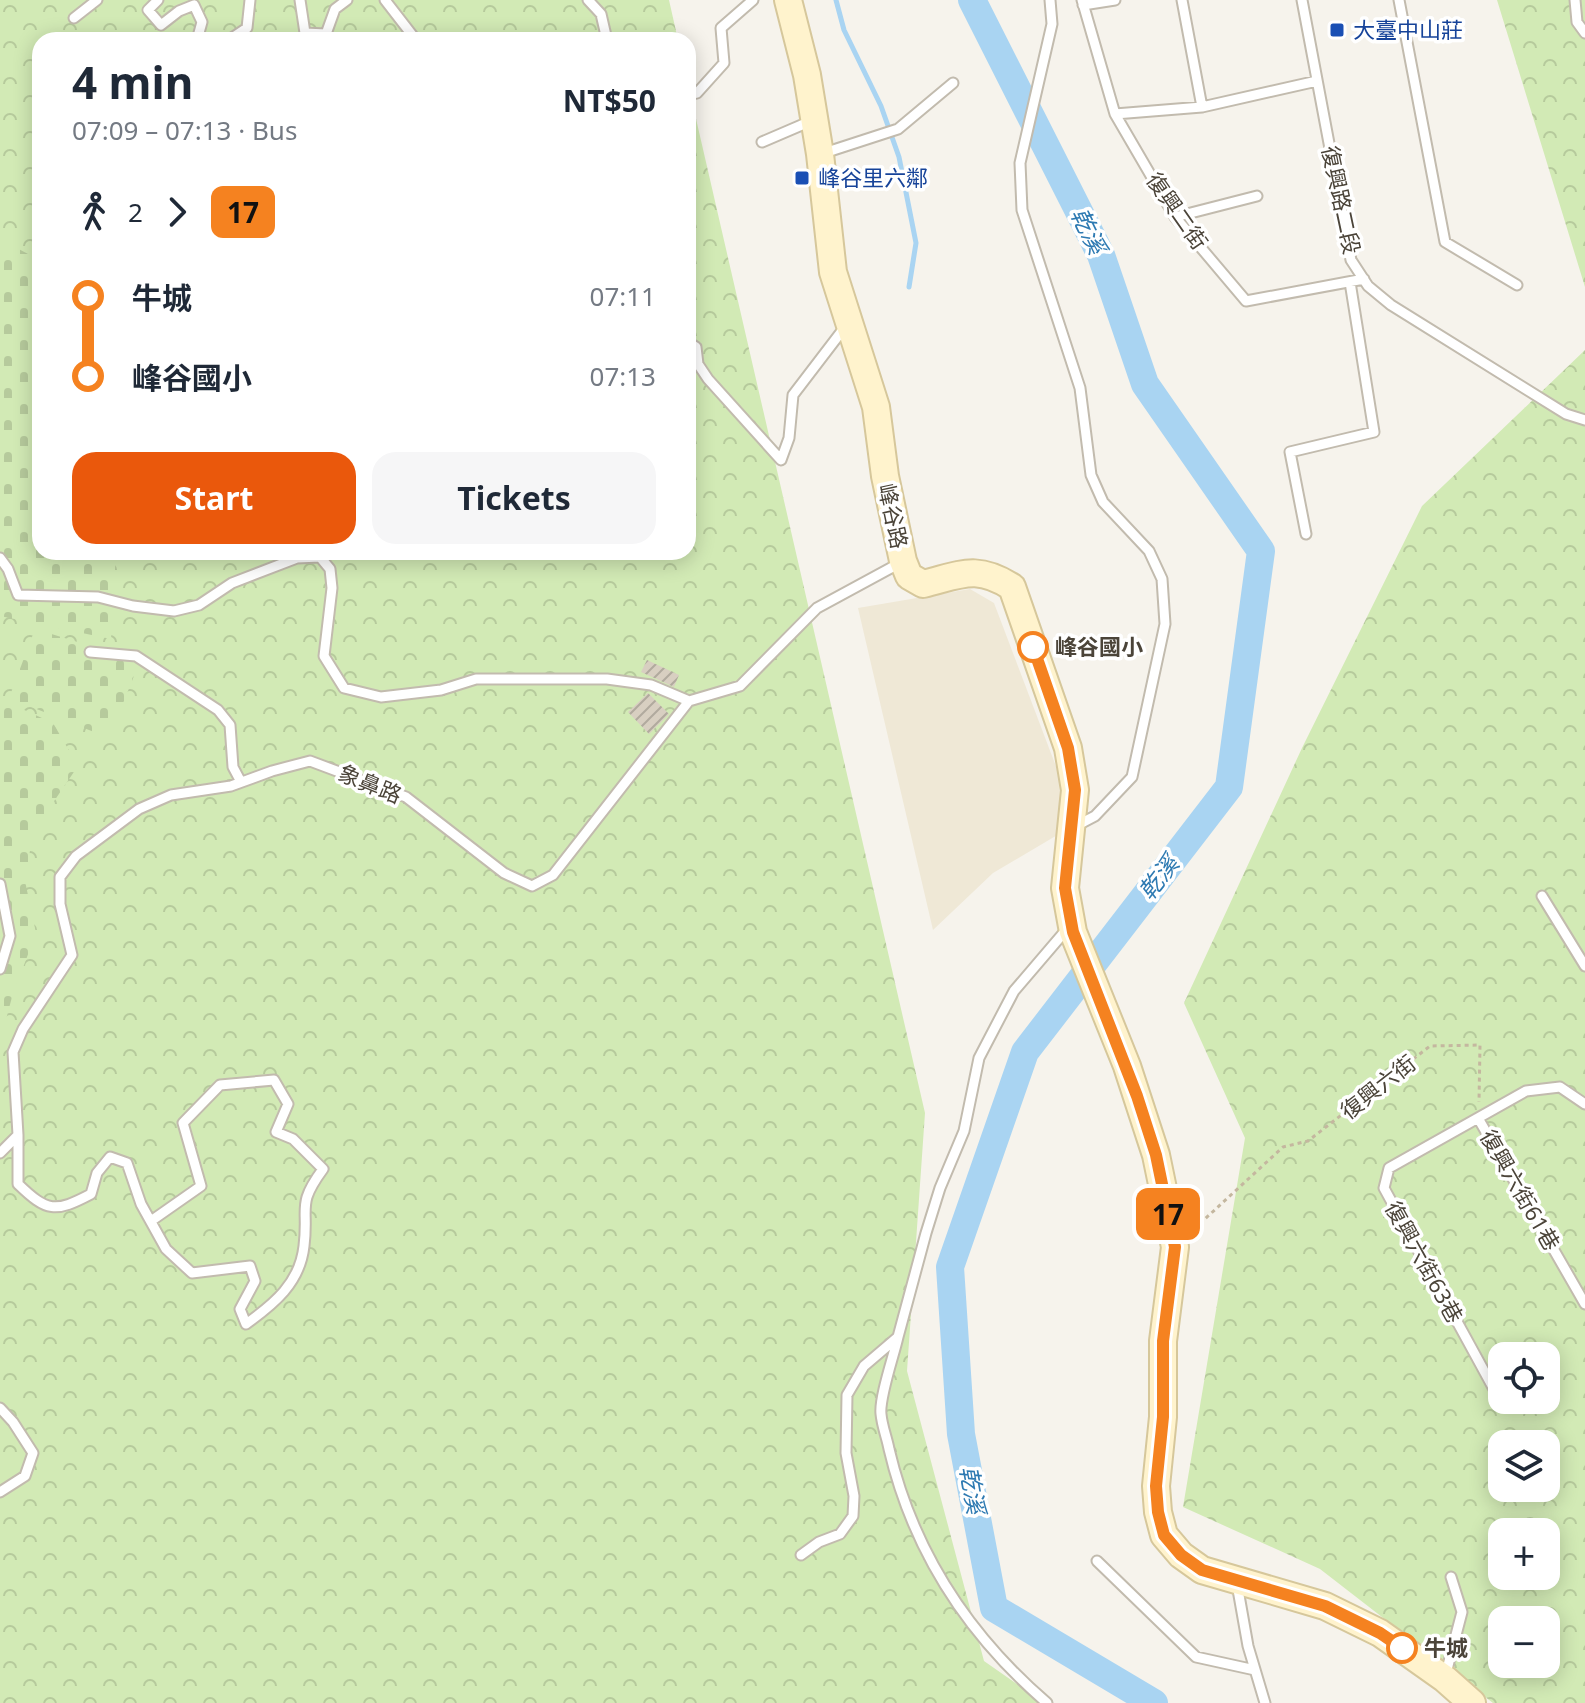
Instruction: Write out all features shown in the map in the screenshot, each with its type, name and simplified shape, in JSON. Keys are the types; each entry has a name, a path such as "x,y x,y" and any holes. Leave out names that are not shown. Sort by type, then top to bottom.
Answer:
{"street":[{"name":"峰谷路","path":"788,0 815,120 833,272 876,407 885,476 903,561 909,576 923,584 975,572 994,576 1012,587 1068,748 1075,790 1065,888 1072,928 1127,1066 1156,1155 1175,1247"},
{"path":"1175,1247 1163,1341 1163,1417 1156,1486 1164,1535 1181,1555 1202,1570 1325,1606 1380,1633 1450,1691 1472,1703"}],"lane":[{"path":"74,18 97,0"},
{"path":"158,0 148,10 161,25 179,11 194,5 202,22 199,32"},
{"path":"241,32 247,28 250,0"},
{"path":"300,0 305,32"},
{"path":"327,32 335,9 347,0"},
{"path":"385,0 410,32"},
{"path":"588,0 601,14 605,32"},
{"path":"696,93 724,63 721,28 753,0"},
{"path":"1050,0 1052,24 1020,163 1022,210 1080,388 1091,475 1103,502 1149,551 1162,579 1165,624 1132,777 1095,816 1071,829"},
{"path":"1083,3 1115,0"},
{"path":"1182,0 1202,107"},
{"name":"復興路二段","path":"1302,0 1351,260 1364,279 1391,305 1566,414 1585,420"},
{"path":"1399,0 1445,242 1517,285"},
{"path":"1575,0 1577,22 1585,33"},
{"name":"復興二街","path":"1083,3 1115,114 1175,217 1246,301 1364,279"},
{"path":"1115,114 1202,107 1317,81"},
{"path":"820,154 898,129 953,83"},
{"path":"762,142 815,120"},
{"path":"1175,217 1257,196"},
{"path":"1306,534 1290,452 1374,432 1350,282"},
{"path":"696,347 698,364 708,379 781,460 789,438 793,395 849,321"},
{"path":"0,558 18,595 98,597 133,606 174,611 199,605 232,583 292,560"},
{"path":"322,560 330,569 332,588 324,656 344,688 381,697 441,690 476,679 607,679 651,685 689,701 740,686 817,608 903,561"},
{"path":"90,652 136,656 218,710 230,725 233,767 241,782"},
{"name":"象鼻路","path":"18,1135 13,1052 23,1029 72,955 60,904 60,877 76,856 139,809 171,795 241,782 310,761 406,797 504,873 532,886 553,875 689,701"},
{"path":"0,884 10,936 1,964"},
{"path":"1542,896 1585,966"},
{"path":"1047,1703 1011,1672 950,1593 923,1549 898,1484 880,1411 935,1203 964,1131 979,1058 1014,991 1072,928"},
{"path":"18,1135 18,1184 39,1204 66,1207 91,1194 97,1173 110,1157 127,1163 141,1204 166,1249 192,1273 250,1266 255,1281 240,1309 246,1324 272,1305 292,1283 304,1247 303,1213 307,1192 323,1169 293,1139 276,1132 288,1104 274,1080 220,1085 183,1123 201,1186 151,1221"},
{"path":"1478,1118 1526,1091 1560,1087 1585,1104"},
{"name":"復興六街61巷","path":"1478,1118 1585,1304"},
{"name":"復興六街63巷","path":"1478,1118 1389,1168 1384,1188 1488,1378"},
{"path":"0,1153 18,1135"},
{"path":"801,1555 819,1542 840,1534 853,1516 854,1496 846,1453 847,1395 864,1366 898,1337"},
{"path":"0,1408 33,1453 25,1476 0,1492"},
{"path":"1097,1561 1196,1657 1255,1670"},
{"path":"1450,1691 1462,1612 1451,1577"},
{"path":"1237,1580 1248,1646 1265,1703"}],"path":[{"name":"復興六街","path":"1175,1247 1283,1147 1308,1141 1430,1046 1480,1045 1478,1118"}],"shaded area":[{"name":"峰谷國小","path":"970,589 994,603 1060,777 1059,834 993,873 933,930 858,608"}],"green space":[{"path":"0,0 669,0 676,32 32,32 32,560 696,560 696,119 925,1113 907,1371 984,1661 1044,1703 0,1703"},
{"path":"1497,0 1585,0 1585,287"},
{"path":"0,239 32,258 32,560 116,560 111,639 0,616"},
{"path":"1585,350 1585,1703 1493,1703 1320,1569 1183,1507 1245,1138 1184,1003 1302,748 1422,506"},
{"path":"35,629 140,661 109,738 9,698"},
{"path":"0,699 53,723 78,766 33,832 25,881 36,933 12,997 0,1042"}],"building":[{"path":"647,660 679,675 674,687 641,672"},
{"path":"648,693 669,714 649,734 628,712"}],"waterway":[{"path":"836,0 844,30 881,106 899,157 916,243 909,287"},
{"name":"乾溪","path":"972,0 1101,255 1145,384 1261,551 1229,787 1025,1052 950,1267 961,1434 994,1608 1154,1703"}],"bus line":[{"name":"17","path":"1033,647 1068,748 1075,790 1065,888 1073,932 1137,1096 1156,1155 1175,1247 1163,1341 1163,1417 1156,1486 1164,1535 1181,1555 1202,1570 1325,1606 1380,1633 1402,1648"}],"place":[{"name":"大臺中山莊","path":"1337,30"},
{"name":"峰谷里六鄰","path":"802,178"},
{"name":"峰谷國小","path":"1033,647"},
{"name":"牛城","path":"1402,1648"}]}
